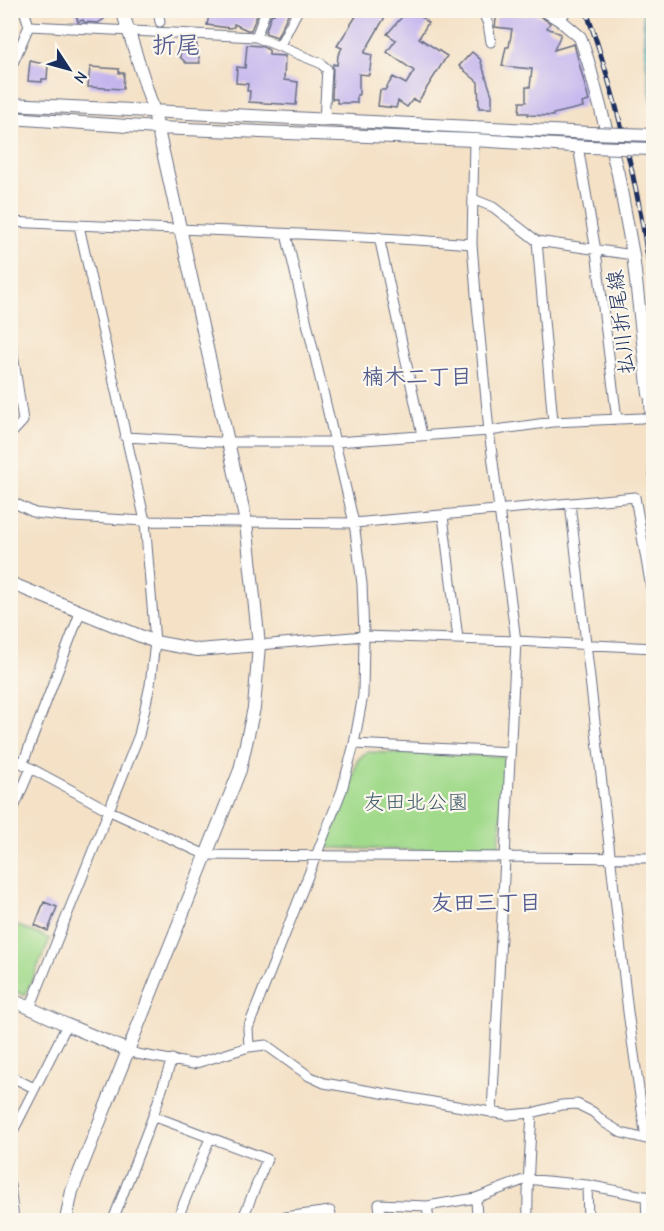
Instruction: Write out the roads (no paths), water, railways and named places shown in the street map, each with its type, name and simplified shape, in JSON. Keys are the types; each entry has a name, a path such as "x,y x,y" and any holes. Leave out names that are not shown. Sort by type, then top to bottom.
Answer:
{"street":[{"path":"10,70 29,27 24,10"},
{"path":"66,1221 72,1191 240,770 254,708 259,645 246,522 154,112 122,10"},
{"path":"158,10 160,22"},
{"path":"256,37 266,10"},
{"path":"280,45 298,10"},
{"path":"482,10 488,24 491,42"},
{"name":"払川折尾線","path":"544,10 563,15 580,37 588,61 618,174 633,255 651,397"},
{"path":"29,27 256,37 320,63 327,69 324,120"},
{"path":"10,104 654,135"},
{"path":"10,118 157,128 654,149"},
{"path":"474,140 472,244 489,431 516,640 492,1113"},
{"path":"584,146 617,420"},
{"path":"473,199 493,207 537,241 633,255"},
{"path":"10,222 379,237 472,244"},
{"path":"30,1008 139,735 150,685 155,642 145,521 79,226"},
{"path":"249,1047 248,1028 342,790 363,695 362,584 354,524 286,234"},
{"path":"379,237 422,435"},
{"path":"537,241 552,422"},
{"path":"10,334 23,421 10,435"},
{"path":"651,397 654,476"},
{"path":"125,437 336,442 489,431 552,422 642,418"},
{"path":"10,501 35,513 145,521 354,524 635,496 654,604"},
{"path":"10,999 137,1054 193,1064 249,1047 266,1045 309,1076 324,1083 508,1115 532,1113 561,1105 577,1104 593,1112 622,1133 650,1140 628,1012 570,504"},
{"path":"443,516 458,639"},
{"path":"10,583 155,642 198,650 364,636 516,640 654,648"},
{"path":"10,816 81,613"},
{"path":"354,744 510,752"},
{"path":"10,757 110,811 206,855 654,858"},
{"path":"10,1137 67,1025"},
{"path":"112,1221 153,1116 172,1059"},
{"path":"10,1076 34,1088"},
{"path":"528,1221 526,1179 529,1168 532,1113"},
{"path":"153,1116 267,1159 242,1221"},
{"path":"177,1221 210,1138"},
{"path":"381,1221 379,1204 427,1206 476,1198 526,1179 587,1185 650,1197 647,1221"},
{"path":"10,1185 14,1221"},
{"path":"587,1185 588,1221"},
{"path":"476,1198 477,1221"},
{"path":"427,1206 429,1221"},
{"path":"285,1221 285,1217 330,1211 332,1221"}],"water":[{"path":"643,11 651,11 654,54 653,113 645,54"}],"railway":[{"path":"586,10 609,82 628,155 643,229 654,304"}],"district":[{"name":"折尾","path":"176,45"},
{"name":"楠木二丁目","path":"417,376"},
{"name":"友田三丁目","path":"486,902"}],"park label":[{"name":"友田北公園","path":"416,802"}]}
